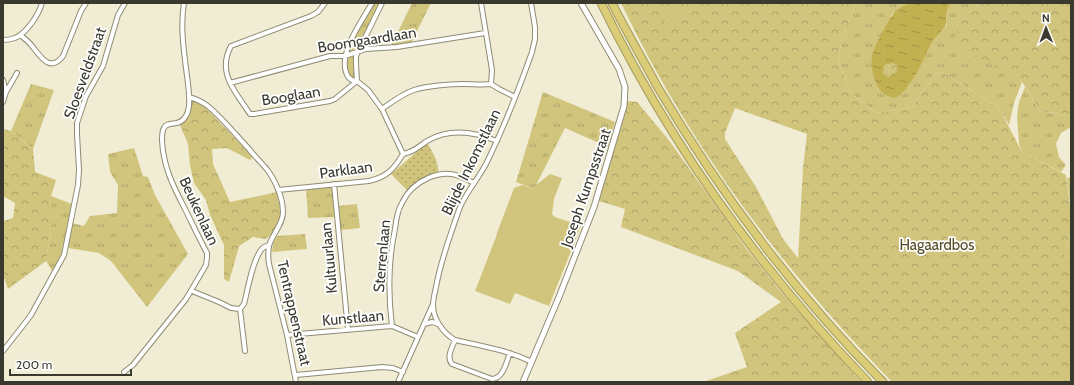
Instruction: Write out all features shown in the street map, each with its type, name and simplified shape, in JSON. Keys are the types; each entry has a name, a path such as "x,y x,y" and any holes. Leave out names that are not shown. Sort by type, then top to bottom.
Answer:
{"highway":[{"path":"602,3 632,62 664,117 726,210 790,294 868,382"},
{"path":"612,3 673,112 733,204 797,287 866,366 883,382"}],"street":[{"path":"3,40 15,38 20,35 33,21 42,3"},
{"path":"20,35 31,44 46,62 55,63 60,61 81,11 86,3"},
{"name":"Sloesveldstraat","path":"3,351 26,323 64,255 78,184 78,123 86,96 103,66 118,15 125,3"},
{"path":"184,3 182,17 190,97"},
{"name":"Booglaan","path":"325,3 318,12 311,16 231,46 226,62 230,84 250,114 254,114 330,101 335,99 357,81"},
{"path":"371,3 349,44 345,56 345,68 350,79 357,81 368,90 382,108 403,154"},
{"path":"357,81 356,60 382,3"},
{"path":"481,3 492,70 491,84"},
{"name":"Blijde Inkomstlaan","path":"531,3 535,27 535,40 532,52 497,141 481,174 464,197 460,207 439,271 433,304 434,313 438,324 451,338 510,353 532,362"},
{"name":"Joseph Kumpsstraat","path":"523,382 559,297 594,207 624,106 625,87 619,69 581,3"},
{"name":"Boomgaardlaan","path":"230,84 330,56 345,56 366,49 397,47 485,33"},
{"path":"3,102 6,92 17,73"},
{"path":"3,80 6,92"},
{"path":"382,108 413,90 463,84 491,84 515,97"},
{"name":"Tentrappenstraat","path":"190,97 208,106 269,172 278,190 283,213 282,220 269,245 268,255 296,375 296,382"},
{"name":"Beukenlaan","path":"124,372 133,365 186,300 206,265 206,253 169,175 162,135 166,125 182,121 186,117 189,109 190,97"},
{"name":"Parklaan","path":"278,190 379,179 391,171 403,154 411,152 429,140 448,134 458,132 478,134 497,141"},
{"name":"Sterrenlaan","path":"392,326 389,268 398,212 402,203 417,184 436,175 454,174 474,183"},
{"name":"Kultuurlaan","path":"334,184 348,330"},
{"path":"245,351 240,309 244,304 256,258 265,246 269,245"},
{"path":"192,290 231,308 240,309"},
{"path":"398,382 433,304"},
{"path":"424,324 432,322 438,324"},
{"name":"Kunstlaan","path":"287,335 392,326 418,337"},
{"path":"455,340 449,361 452,364 492,379 497,379 501,375 510,353"},
{"path":"296,375 387,367 403,372"}],"green space":[{"path":"373,3 380,3 358,48 350,52 348,49"},
{"path":"412,3 431,3 411,43 391,46"},
{"name":"Hagaardbos","path":"621,3 856,3 842,38 838,60 851,93 876,113 912,107 934,75 939,72 944,73 999,108 1022,152 1066,175 1071,214 1071,233 1064,257 1071,260 1071,382 892,382 813,295 776,250 707,155 676,106 647,55","holes":["735,108 807,134 803,168 798,258 783,239 756,187 725,139 725,133"]},
{"path":"856,3 909,3 892,14 875,81 909,85 933,41 939,32 946,26 946,17 950,3 982,3 962,18 1022,82 1014,103 1009,125 999,108 944,73 939,72 934,75 912,107 876,113 851,93 838,60 842,38"},
{"path":"982,3 1071,3 1071,114 1068,115 1040,111 1021,80 960,48 955,43 955,37 962,17"},
{"path":"671,4 680,7 674,25 664,22"},
{"path":"348,57 354,57 356,77 352,78 349,74 347,66"},
{"path":"893,63 897,66 896,72 888,77 883,73 885,65"},
{"path":"31,84 54,90 33,149 11,131"},
{"path":"1025,87 1040,111 1068,115 1071,114 1071,127 1061,133 1056,144 1059,157 1066,165 1061,172 1022,152 1019,144 1017,116 1019,102"},
{"path":"543,92 615,122 608,147 565,128 534,189 516,182"},
{"path":"191,100 205,107 253,157 250,160 227,148 212,149 213,164 230,202 277,192 281,214 272,235 265,239 253,237 239,246 229,282 224,279 224,245 210,215 206,200 194,183 190,165 188,144 180,125 190,115"},
{"path":"627,101 637,102 668,139 746,248 782,293 861,382 703,382 747,367 735,333 781,302 738,271 621,227 625,209 599,201"},
{"path":"3,129 11,131 33,149 35,172 56,180 51,196 51,230 46,261 8,289 3,275 3,221 13,218 15,203 3,196"},
{"path":"428,144 436,159 439,173 408,191 391,174 421,148"},
{"path":"134,148 143,176 148,177 155,195 188,254 147,307 111,261 99,253 68,248 72,223 84,226 90,216 117,213 118,185 110,172 108,154"},
{"path":"550,174 562,178 554,199 552,214 555,217 581,226 549,306 515,293 510,304 475,291 514,188 522,185 534,189 536,185"},
{"path":"1071,177 1071,214 1067,178"},
{"path":"332,186 335,217 308,218 306,188"},
{"path":"51,196 72,204 61,256 53,272 46,261 51,230"},
{"path":"357,204 360,228 341,230 338,206"},
{"path":"1071,233 1071,260 1064,257"},
{"path":"305,234 307,249 272,252 273,244 277,236"}],"water":[{"path":"909,3 950,3 946,14 947,22 945,26 933,41 913,79 903,92 896,98 889,96 879,89 872,69 872,55 893,14 899,8","holes":["893,63 897,66 896,72 888,77 883,73 885,65"]}]}
